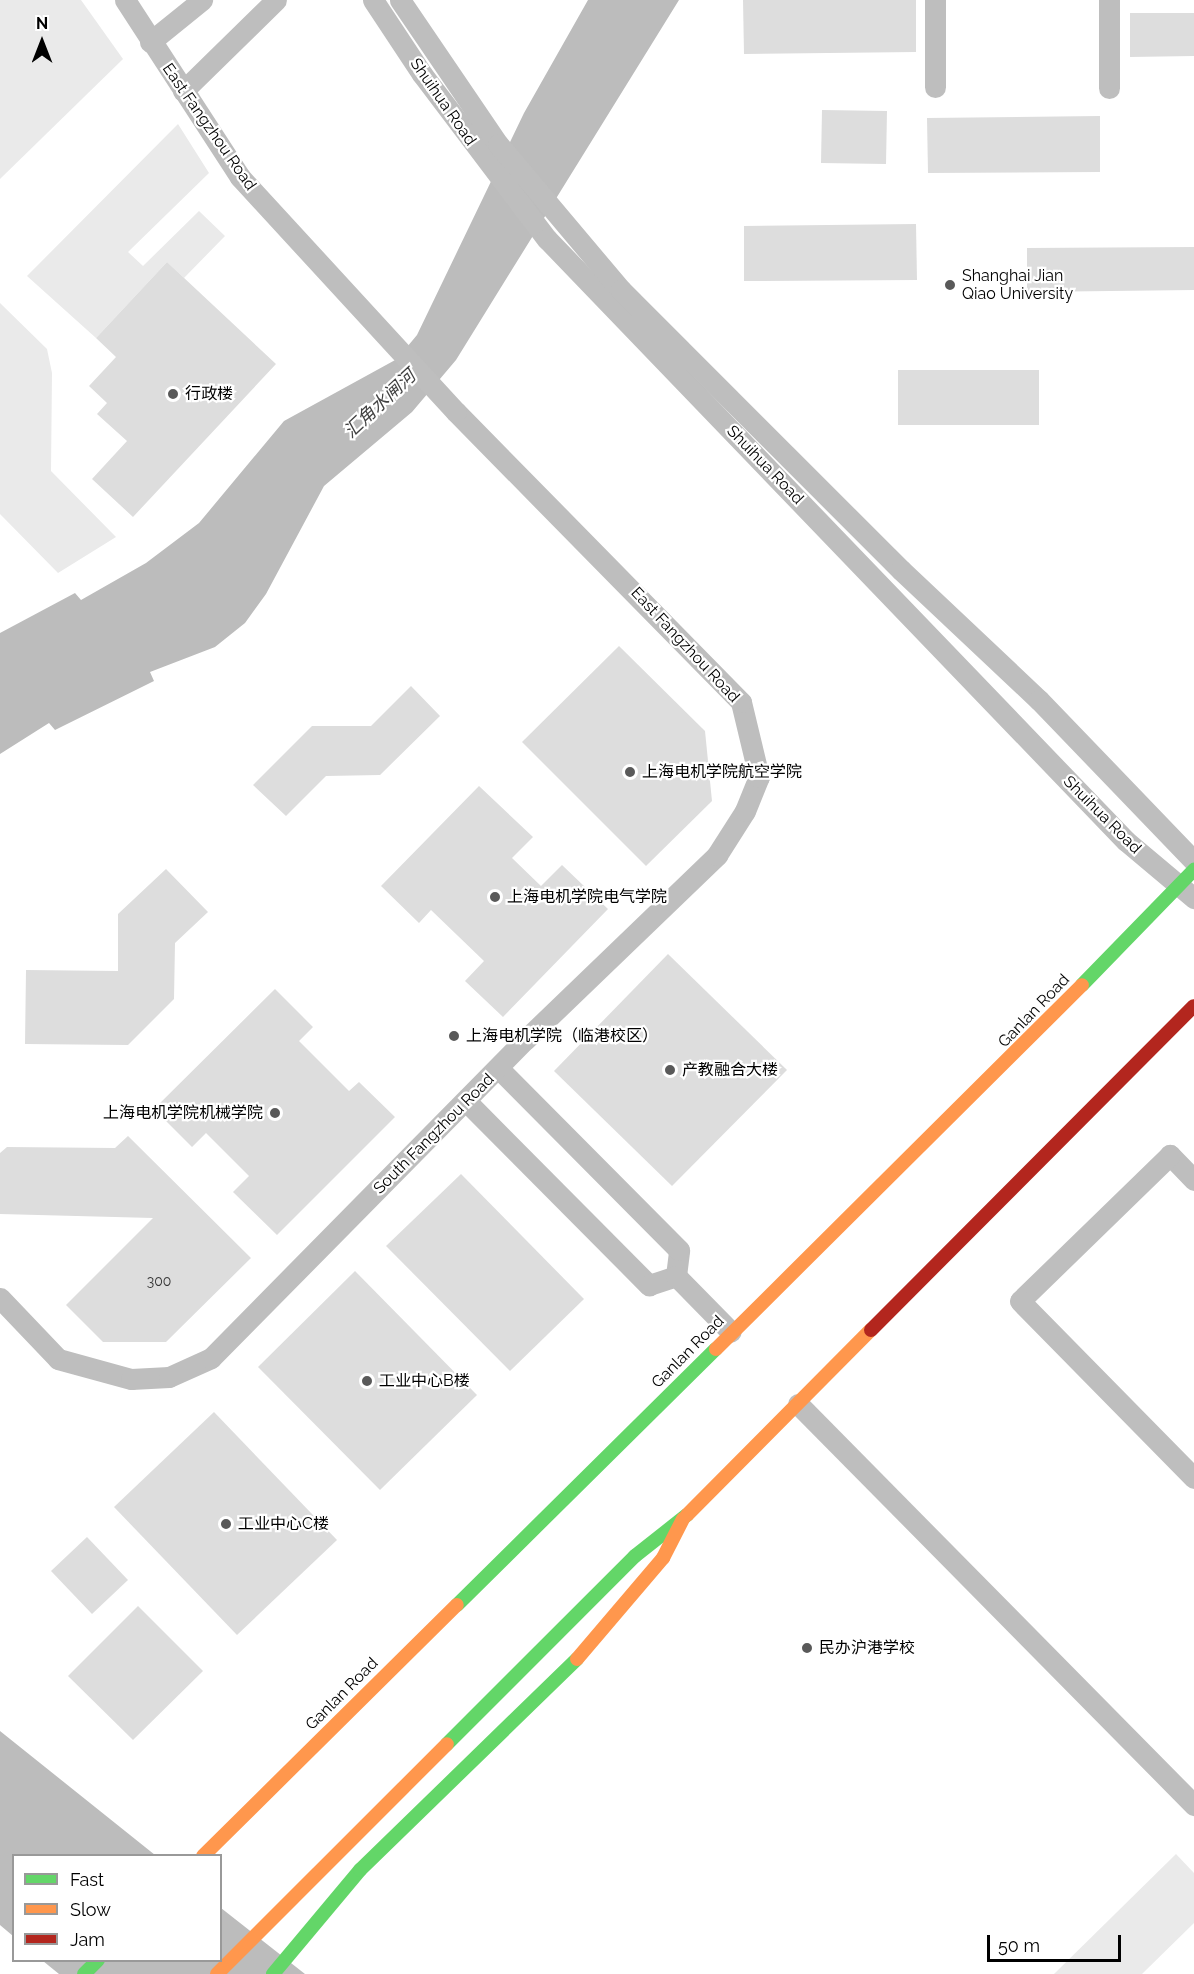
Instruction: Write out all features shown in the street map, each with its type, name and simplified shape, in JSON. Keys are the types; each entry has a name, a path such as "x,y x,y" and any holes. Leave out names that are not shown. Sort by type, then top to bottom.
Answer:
{"main road":[{"name":"Ganlan Road","path":"205,1854 731,1332 1186,892 1194,870"},
{"path":"217,1974 635,1556 683,1519 1194,1006"},
{"path":"273,1974 360,1870 570,1667 663,1558 683,1519"},
{"path":"84,1974 96,1962"}],"street":[{"name":"East Fangzhou Road","path":"125,0 150,42 240,177 375,327 456,412 741,702 759,777 745,811 717,855 659,911"},
{"path":"150,42 202,0"},
{"path":"183,91 276,0"},
{"name":"Shuihua Road","path":"373,0 487,164 547,239 1126,841 1186,892"},
{"name":"Shuihua Road","path":"400,0 498,144 621,290 901,570 1039,700 1194,861"},
{"path":"935,0 935,87"},
{"path":"1109,0 1109,88"},
{"name":"South Fangzhou Road","path":"0,1298 58,1359 89,1368 131,1380 170,1377 211,1359 498,1068 659,911"},
{"path":"498,1068 679,1250 676,1276"},
{"path":"466,1101 649,1285 676,1276"},
{"path":"1194,1180 1170,1155 1020,1301 1194,1478"},
{"path":"676,1276 731,1332"},
{"path":"798,1404 1194,1805"}],"shaded area":[{"path":"0,0 81,0 123,59 0,179"},
{"path":"178,124 209,173 128,252 143,266 199,211 225,236 184,278 167,262 96,338 27,276"},
{"path":"0,303 47,349 52,373 51,471 116,537 58,573 0,514"},
{"path":"1176,1854 1194,1873 1194,1923 1142,1974 1054,1974"}],"water":[{"name":"汇角水闸河","path":"588,0 679,0 456,360 412,412 324,486 266,594 245,623 215,647 150,672 154,681 55,730 49,723 0,754 0,633 75,593 81,600 146,563 199,523 284,421 397,359 417,335 524,113"},
{"path":"0,1731 154,1854 12,1854 12,1935 0,1925"},
{"path":"222,1909 305,1974 59,1974 44,1962 222,1962"}],"building":[{"path":"743,0 916,0 916,52 744,54"},
{"path":"1130,13 1194,13 1194,56 1130,57"},
{"path":"822,110 887,111 886,164 821,163"},
{"path":"1100,116 1100,172 928,173 927,118"},
{"path":"916,224 917,280 744,281 744,226"},
{"path":"1194,247 1194,290 1027,292 1027,248"},
{"name":"行政楼","path":"167,262 276,364 133,517 92,479 127,441 97,414 107,403 89,386 116,357 96,338"},
{"path":"898,370 1039,370 1039,425 898,425"},
{"name":"上海电机学院航空学院","path":"619,646 705,731 712,801 646,866 522,742"},
{"path":"411,686 440,716 380,775 326,776 286,816 253,785 312,726 371,726"},
{"name":"上海电机学院电气学院","path":"479,786 533,837 512,858 541,886 562,865 608,909 503,1017 465,981 484,961 431,910 419,923 381,886"},
{"path":"166,869 208,912 175,943 174,999 128,1045 25,1044 26,970 118,971 118,914"},
{"name":"产教融合大楼","path":"668,954 787,1070 672,1186 554,1071"},
{"name":"上海电机学院机械学院","path":"275,989 313,1027 299,1041 349,1091 359,1082 395,1117 277,1235 233,1192 249,1176 206,1133 192,1147 154,1109"},
{"path":"128,1136 251,1258 166,1342 103,1342 66,1305 153,1218 0,1214 0,1153 7,1147 115,1148"},
{"path":"461,1174 584,1299 510,1371 386,1246"},
{"name":"工业中心B楼","path":"355,1271 477,1395 380,1490 258,1367"},
{"name":"工业中心C楼","path":"214,1412 337,1540 237,1635 114,1507"},
{"path":"87,1537 128,1580 92,1614 51,1571"},
{"path":"138,1606 203,1671 133,1740 68,1676"}],"traffic: fast":[{"path":"1082,985 1194,870"},
{"path":"457,1605 716,1349"},
{"path":"447,1744 635,1556 687,1515"},
{"path":"273,1974 360,1870 577,1659"},
{"path":"84,1974 96,1962"}],"traffic: slow":[{"path":"716,1349 1082,985"},
{"path":"687,1515 871,1330"},
{"path":"577,1659 663,1558 683,1519"},
{"path":"205,1854 457,1605"},
{"path":"217,1974 447,1744"}],"traffic: jam":[{"path":"871,1330 1194,1006"}],"place":[{"name":"Shanghai Jian Qiao University","path":"950,285"},
{"name":"行政楼","path":"173,394"},
{"name":"上海电机学院航空学院","path":"630,772"},
{"name":"上海电机学院电气学院","path":"495,897"},
{"name":"上海电机学院（临港校区）","path":"454,1036"},
{"name":"产教融合大楼","path":"670,1070"},
{"name":"上海电机学院机械学院","path":"275,1113"},
{"name":"工业中心B楼","path":"367,1381"},
{"name":"工业中心C楼","path":"226,1524"},
{"name":"民办沪港学校","path":"807,1648"}]}
